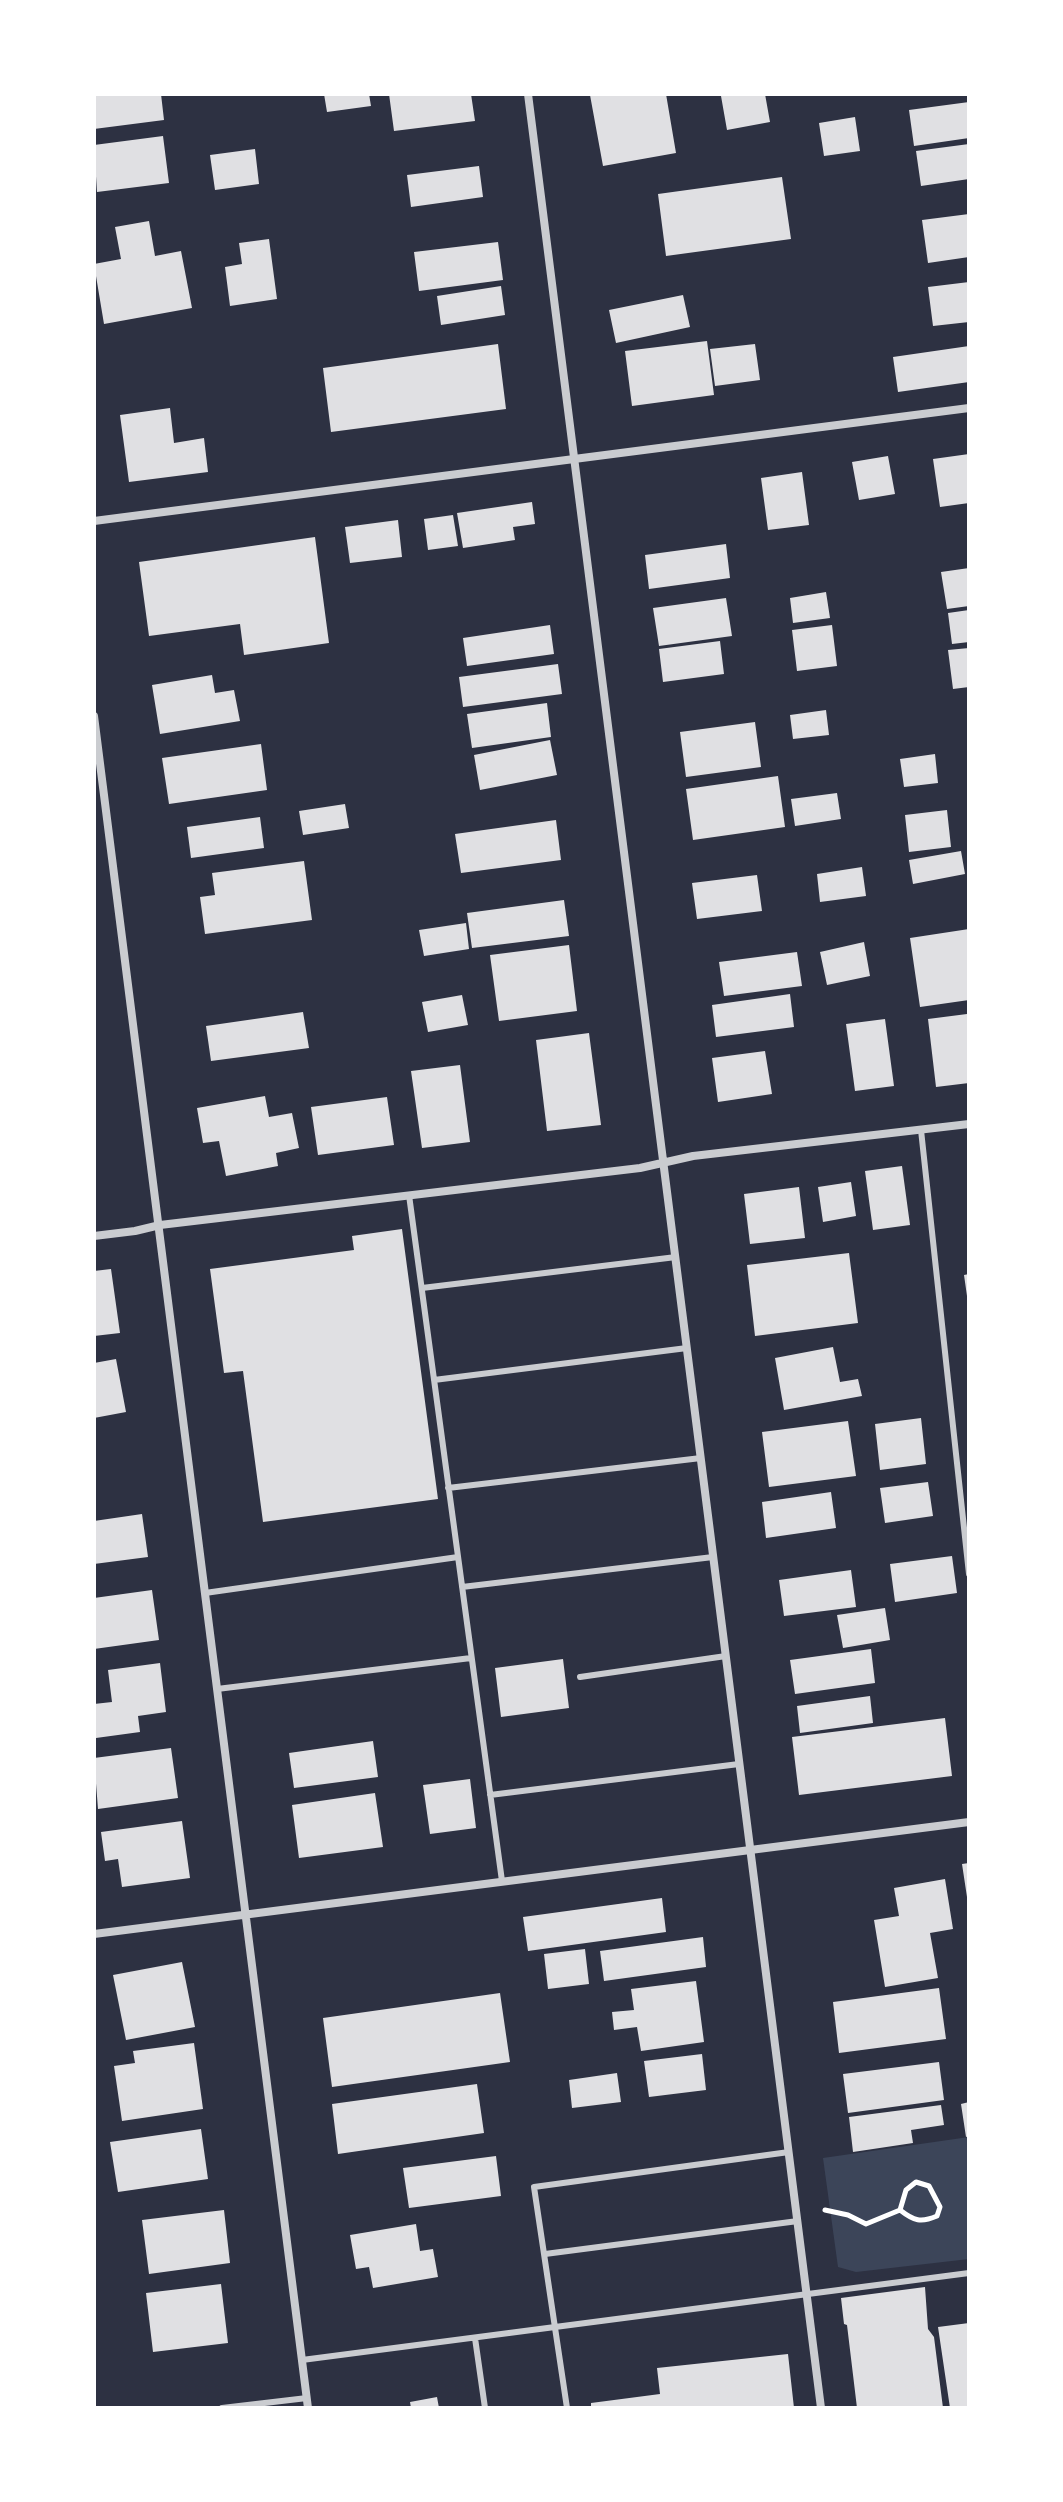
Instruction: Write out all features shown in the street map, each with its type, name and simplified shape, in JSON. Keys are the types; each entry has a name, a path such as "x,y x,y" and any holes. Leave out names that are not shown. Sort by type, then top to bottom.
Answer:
{"street":[{"path":"528,94 821,2408"},
{"path":"94,521 969,408"},
{"path":"94,716 308,2408"},
{"path":"94,1236 160,1225 640,1168 663,1161 969,1124"},
{"path":"94,1934 969,1822"}],"lane":[{"path":"921,1130 969,1574"},
{"path":"409,1195 502,1881"},
{"path":"422,1288 676,1257"},
{"path":"434,1380 687,1348"},
{"path":"448,1488 701,1458"},
{"path":"205,1593 458,1557"},
{"path":"462,1587 713,1557"},
{"path":"580,1677 726,1656"},
{"path":"217,1689 471,1658"},
{"path":"490,1795 739,1764"},
{"path":"567,2408 534,2187 789,2152"},
{"path":"545,2254 798,2221"},
{"path":"302,2360 969,2273"},
{"path":"475,2338 485,2408"},
{"path":"222,2408 307,2398"}],"path":[{"path":"916,2182 929,2186 940,2207 937,2216 925,2222 913,2220 900,2210 906,2190 916,2182"},
{"path":"825,2210 848,2215 866,2224 900,2210"}],"shaded area":[{"path":"969,2137 969,2259 856,2272 838,2267 823,2158"}],"building":[{"path":"94,94 161,94 164,120 94,129"},
{"path":"324,94 369,94 371,106 327,112"},
{"path":"389,94 471,94 475,121 394,131"},
{"path":"666,94 676,153 603,166 590,95"},
{"path":"765,94 770,122 727,130 721,96"},
{"path":"969,102 969,138 914,146 909,110"},
{"path":"855,117 860,151 824,156 819,123"},
{"path":"163,136 169,183 97,192 94,145"},
{"path":"969,144 969,179 921,186 916,151"},
{"path":"255,149 259,184 215,190 210,155"},
{"path":"479,166 483,197 411,207 407,175"},
{"path":"782,177 791,239 666,256 658,194"},
{"path":"969,214 969,257 928,263 922,220"},
{"path":"149,221 155,256 181,251 192,308 104,324 94,264 121,259 115,227"},
{"path":"269,239 277,299 230,306 225,267 242,264 239,243"},
{"path":"498,242 503,280 419,291 414,252"},
{"path":"969,282 969,322 933,326 928,287"},
{"path":"501,286 505,315 441,325 437,296"},
{"path":"683,295 690,327 616,343 609,310"},
{"path":"707,341 714,395 632,406 625,351"},
{"path":"498,344 506,409 331,432 323,368"},
{"path":"755,344 760,380 715,386 710,349"},
{"path":"969,346 969,382 898,392 893,357"},
{"path":"170,408 174,443 204,438 208,472 129,482 120,415"},
{"path":"969,454 969,503 940,507 933,459"},
{"path":"888,456 895,494 859,500 852,462"},
{"path":"802,472 809,525 768,530 761,478"},
{"path":"532,502 535,524 513,527 515,540 463,548 457,513"},
{"path":"453,515 458,546 428,550 424,519"},
{"path":"398,520 402,557 350,563 345,527"},
{"path":"315,537 329,643 244,655 240,624 149,636 139,562"},
{"path":"726,544 730,578 649,589 645,555"},
{"path":"969,568 969,606 947,609 941,572"},
{"path":"826,592 830,618 793,623 790,598"},
{"path":"726,598 732,636 659,646 653,608"},
{"path":"969,610 969,642 952,644 948,613"},
{"path":"550,625 554,654 467,666 463,638"},
{"path":"832,625 837,666 797,671 792,630"},
{"path":"720,641 724,674 663,682 659,649"},
{"path":"969,648 969,687 953,689 948,650"},
{"path":"558,664 562,694 463,707 459,677"},
{"path":"212,675 215,693 234,690 240,721 160,734 152,685"},
{"path":"547,703 551,737 472,748 467,714"},
{"path":"826,710 829,735 793,739 790,715"},
{"path":"755,722 761,767 686,777 680,732"},
{"path":"550,740 557,775 480,790 474,755"},
{"path":"261,744 267,790 169,804 162,758"},
{"path":"935,754 938,783 904,787 900,759"},
{"path":"778,776 785,827 693,840 686,789"},
{"path":"837,793 841,819 795,826 791,799"},
{"path":"345,804 349,828 303,835 299,811"},
{"path":"947,810 951,847 909,852 905,815"},
{"path":"260,817 264,848 191,858 187,827"},
{"path":"556,820 561,860 461,873 455,834"},
{"path":"961,851 965,874 913,884 909,860"},
{"path":"304,861 312,920 205,934 200,897 215,895 212,873"},
{"path":"862,867 866,896 820,902 817,874"},
{"path":"757,875 762,911 697,919 692,883"},
{"path":"564,900 569,936 472,948 467,913"},
{"path":"466,923 469,949 424,956 419,930"},
{"path":"969,929 969,1000 920,1007 910,938"},
{"path":"864,942 870,976 827,985 820,952"},
{"path":"569,945 577,1011 499,1021 490,955"},
{"path":"797,952 802,986 724,996 719,962"},
{"path":"790,994 794,1027 716,1037 712,1005"},
{"path":"462,995 468,1025 428,1032 422,1002"},
{"path":"303,1012 309,1048 211,1061 206,1026"},
{"path":"967,1014 969,1083 936,1087 928,1019"},
{"path":"885,1019 894,1086 855,1091 846,1024"},
{"path":"589,1033 601,1125 547,1131 536,1040"},
{"path":"765,1051 772,1094 718,1102 712,1058"},
{"path":"460,1065 470,1142 422,1148 411,1071"},
{"path":"265,1096 269,1117 292,1113 299,1148 276,1153 278,1166 226,1176 219,1141 203,1143 197,1108"},
{"path":"387,1097 394,1145 318,1155 311,1107"},
{"path":"902,1166 910,1225 873,1230 865,1171"},
{"path":"851,1182 856,1216 823,1222 818,1187"},
{"path":"799,1187 805,1238 750,1244 744,1194"},
{"path":"402,1229 438,1499 263,1522 243,1371 224,1373 210,1269 354,1250 352,1236"},
{"path":"849,1253 858,1323 755,1336 747,1265"},
{"path":"111,1269 120,1333 94,1336 94,1271"},
{"path":"969,1274 969,1296 967,1296 964,1275"},
{"path":"833,1347 840,1382 858,1379 862,1396 784,1410 775,1358"},
{"path":"116,1359 126,1412 94,1418 94,1363"},
{"path":"921,1418 926,1464 880,1470 875,1424"},
{"path":"848,1421 856,1476 769,1487 762,1432"},
{"path":"928,1482 933,1516 885,1523 880,1488"},
{"path":"831,1492 836,1528 766,1538 762,1502"},
{"path":"142,1514 148,1557 94,1564 94,1521"},
{"path":"952,1556 957,1593 895,1602 890,1564"},
{"path":"851,1570 856,1607 784,1616 779,1580"},
{"path":"152,1590 159,1640 94,1649 94,1598"},
{"path":"885,1608 890,1640 843,1648 837,1615"},
{"path":"871,1649 875,1683 795,1694 790,1660"},
{"path":"563,1659 569,1708 501,1717 495,1668"},
{"path":"160,1663 166,1712 138,1716 140,1732 96,1738 94,1704 112,1702 108,1670"},
{"path":"870,1696 873,1723 800,1733 797,1706"},
{"path":"945,1718 952,1776 799,1795 792,1737"},
{"path":"373,1741 378,1777 294,1788 289,1753"},
{"path":"171,1748 178,1798 98,1809 94,1758"},
{"path":"470,1779 476,1828 430,1834 423,1785"},
{"path":"375,1793 383,1847 299,1858 292,1805"},
{"path":"182,1821 190,1878 122,1887 118,1859 105,1861 101,1832"},
{"path":"969,1863 969,1897 967,1897 962,1864"},
{"path":"945,1879 953,1929 930,1933 938,1978 885,1987 874,1920 899,1916 894,1888"},
{"path":"662,1898 666,1932 528,1951 523,1917"},
{"path":"703,1937 706,1967 604,1981 600,1951"},
{"path":"585,1949 589,1984 548,1989 544,1954"},
{"path":"182,1962 195,2027 126,2040 113,1975"},
{"path":"696,1981 704,2042 641,2051 637,2027 614,2030 612,2012 634,2010 631,1989"},
{"path":"939,1988 946,2039 839,2053 833,2002"},
{"path":"500,1993 510,2062 332,2087 323,2018"},
{"path":"194,2043 203,2109 122,2121 114,2066 135,2063 133,2051"},
{"path":"702,2054 706,2090 649,2097 644,2061"},
{"path":"939,2062 944,2100 848,2113 843,2074"},
{"path":"617,2073 621,2102 572,2108 569,2080"},
{"path":"477,2084 484,2133 338,2154 332,2104"},
{"path":"969,2102 969,2136 966,2137 961,2104"},
{"path":"941,2105 944,2125 911,2130 913,2143 853,2152 849,2117"},
{"path":"201,2129 208,2179 118,2192 110,2142"},
{"path":"496,2156 501,2196 409,2208 403,2168"},
{"path":"224,2210 230,2263 149,2274 142,2220"},
{"path":"416,2224 420,2251 433,2249 438,2277 373,2288 369,2267 356,2269 350,2235"},
{"path":"221,2284 228,2343 153,2352 146,2293"},
{"path":"925,2287 928,2329 934,2337 943,2408 857,2408 841,2298"},
{"path":"969,2323 969,2408 950,2408 938,2327"},
{"path":"788,2354 794,2408 591,2408 591,2403 660,2394 657,2368"},
{"path":"437,2397 439,2408 411,2408 410,2402"}]}
